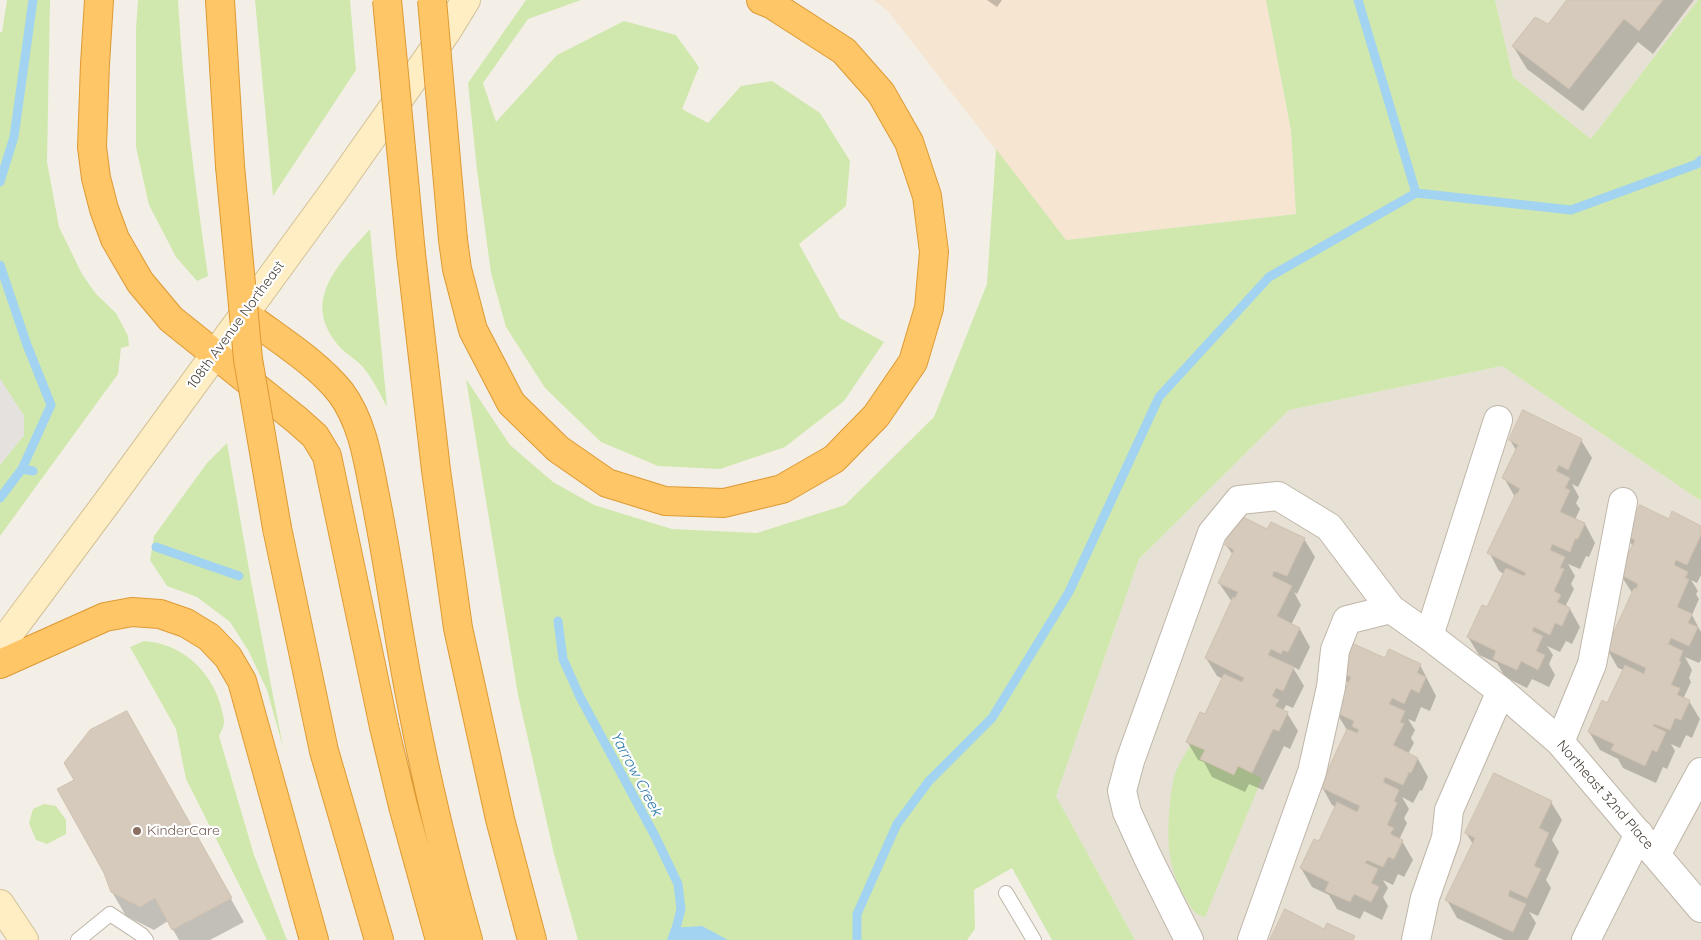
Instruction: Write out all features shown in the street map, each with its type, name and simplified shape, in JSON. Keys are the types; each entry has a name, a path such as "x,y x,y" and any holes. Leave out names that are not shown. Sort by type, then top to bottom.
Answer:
{"highway":[{"path":"99,0 94,64 92,147 96,178 104,209 115,239 130,267 170,319 297,420 314,436 327,456 398,788 440,940"},
{"path":"220,0 230,166 248,358 277,528 324,752 379,940"},
{"path":"387,0 411,254 436,470 458,628 500,819 532,940"},
{"path":"432,0 457,269 473,330 511,403 558,449 608,483 665,501 724,503 782,489 834,459 876,416 913,362 929,308 934,252 927,196 909,142 881,93 844,51 771,4 761,0"},
{"path":"245,314 320,371 341,393 356,420 365,450 379,516 412,705 446,865 468,940"},
{"path":"0,664 105,617 132,612 160,614 186,623 209,637 228,658 242,681 314,940"}],"main road":[{"name":"108th Avenue Northeast","path":"0,646 245,314 364,149 447,31 466,0"},
{"path":"0,627 27,609"},
{"path":"0,904 24,940"}],"street":[{"path":"1429,636 1498,420"},
{"name":"Northeast 32nd Place","path":"1189,940 1127,812 1122,791 1130,761 1212,532 1239,500 1278,496 1329,527 1391,610 1429,636 1500,691 1560,742 1701,908"},
{"path":"1560,742 1592,664 1623,502"},
{"path":"1252,940 1312,772 1331,688 1335,650 1347,620 1391,610"},
{"path":"1416,940 1425,898 1446,838 1449,810 1500,691"},
{"path":"1656,855 1701,772"},
{"path":"1586,940 1639,834"}],"lane":[{"path":"1006,893 1034,940"},
{"path":"78,940 110,914 142,935 146,940"}],"shaded area":[{"path":"873,0 1266,0 1291,131 1296,214 1066,240 888,11"},
{"path":"1495,0 1698,0 1591,139 1513,77"},
{"path":"1502,366 1701,501 1701,940 1135,940 1056,796 1139,559 1289,410"},
{"path":"0,379 24,416 24,435 0,465"}],"green space":[{"path":"7,0 50,0 47,162 59,227 82,274 96,294 116,313 128,336 129,346 121,348 118,374 0,536 0,465 24,435 24,416 0,379 0,32 2,32"},
{"path":"138,0 178,0 190,138 208,276 197,281 176,257 149,205 136,147 136,29"},
{"path":"255,0 350,0 356,70 273,196"},
{"path":"526,0 581,0 528,19 483,83 496,122 557,55 624,21 676,35 699,67 682,109 708,123 741,86 772,81 820,113 850,161 846,206 799,244 840,318 884,342 844,401 785,447 720,469 658,466 601,442 545,388 506,327 491,273 477,170 468,83"},
{"path":"1266,0 1495,0 1513,77 1591,139 1698,0 1701,0 1701,501 1502,366 1289,410 1139,559 1056,796 1135,940 1052,940 1012,868 974,890 975,929 967,940 578,940 554,854 518,695 466,379 510,445 553,482 594,505 672,529 757,533 845,505 934,417 987,284 996,149 1066,240 1296,214 1291,131"},
{"path":"370,229 387,407 363,367 335,341 326,325 323,309 324,295 330,280 348,254"},
{"path":"227,443 283,747 267,690 248,650 230,622 197,597 167,586 150,560 154,536 207,463"},
{"path":"144,641 158,643 182,653 202,671 217,694 224,720 219,736 254,855 287,940 267,940 186,779 176,729 130,647"},
{"path":"1191,744 1205,750 1201,759 1234,775 1238,766 1262,778 1205,917 1194,911 1175,877 1170,854 1168,830 1171,792 1176,771"},
{"path":"44,804 56,806 66,820 66,834 47,844 36,840 29,823 33,809"}],"water":[{"path":"702,926 728,940 667,940 671,928"}],"building":[{"path":"1567,0 1663,0 1639,31 1624,19 1569,89 1512,46 1535,17 1548,24"},
{"path":"1523,410 1582,439 1568,470 1559,465 1556,471 1570,478 1565,488 1570,490 1560,512 1585,523 1578,539 1575,539 1570,552 1552,544 1550,550 1565,557 1560,568 1564,569 1554,591 1561,595 1557,602 1570,608 1562,626 1555,623 1550,635 1534,627 1532,631 1543,636 1536,651 1545,655 1538,670 1521,661 1517,670 1493,659 1496,651 1467,637 1482,605 1487,607 1506,568 1524,576 1526,573 1487,553 1516,493 1520,489 1502,478 1518,445 1509,440"},
{"path":"1640,505 1669,519 1672,511 1701,526 1701,535 1687,565 1676,560 1674,565 1688,572 1685,578 1689,579 1677,607 1692,614 1688,623 1698,627 1689,646 1671,638 1668,644 1683,651 1679,661 1681,662 1671,685 1680,688 1677,695 1690,700 1681,720 1675,718 1670,730 1654,724 1653,726 1666,732 1657,752 1652,750 1645,766 1611,750 1614,744 1588,732 1602,700 1607,703 1625,665 1644,674 1646,668 1606,649 1634,588 1636,589 1638,584 1619,574 1635,540 1625,535"},
{"path":"1239,515 1267,529 1271,522 1305,538 1287,576 1274,571 1272,576 1292,586 1277,616 1300,628 1288,652 1283,650 1281,654 1271,649 1268,655 1294,667 1283,691 1276,688 1272,696 1279,700 1275,706 1288,712 1279,731 1273,729 1252,773 1238,766 1234,775 1200,759 1205,750 1186,742 1200,712 1205,714 1224,674 1242,682 1244,678 1205,658 1233,597 1235,598 1238,592 1218,583 1234,550 1225,545"},
{"path":"1354,644 1385,658 1389,649 1421,664 1417,673 1426,677 1419,693 1411,689 1404,704 1392,698 1389,704 1405,711 1400,722 1404,724 1393,745 1418,758 1403,785 1385,777 1383,782 1399,790 1394,801 1397,803 1387,825 1394,828 1390,834 1403,840 1394,859 1388,857 1383,867 1367,860 1365,863 1378,869 1371,883 1379,887 1371,902 1354,894 1350,902 1325,891 1329,882 1300,868 1314,839 1319,841 1337,802 1357,812 1360,806 1320,787 1347,729 1357,733 1359,730 1352,726 1354,721 1335,712 1351,677 1341,673"},
{"name":"KinderCare","path":"127,711 232,898 172,930 155,898 140,907 111,892 104,873 57,789 74,780 64,763 90,730"},
{"path":"1494,773 1552,801 1539,828 1549,833 1534,866 1541,869 1527,898 1510,890 1508,896 1526,904 1513,932 1445,900 1475,838 1465,833"},
{"path":"1285,909 1324,929 1327,923 1355,936 1353,940 1270,940"}],"waterway":[{"path":"0,182 14,137 33,0"},
{"path":"857,940 857,914 897,824 929,781 992,718 1069,592 1159,397 1269,277 1416,193 1358,0"},
{"path":"1416,193 1571,210 1697,164 1701,160"},
{"path":"0,265 27,345 51,405 22,469"},
{"name":"Yarrow Creek","path":"0,498 22,469 33,471"},
{"name":"Yarrow Creek","path":"156,547 239,576"},
{"name":"Yarrow Creek","path":"558,621 563,659 580,697 655,836 678,884 681,909 673,940"}],"place":[{"name":"KinderCare","path":"137,831"}]}
